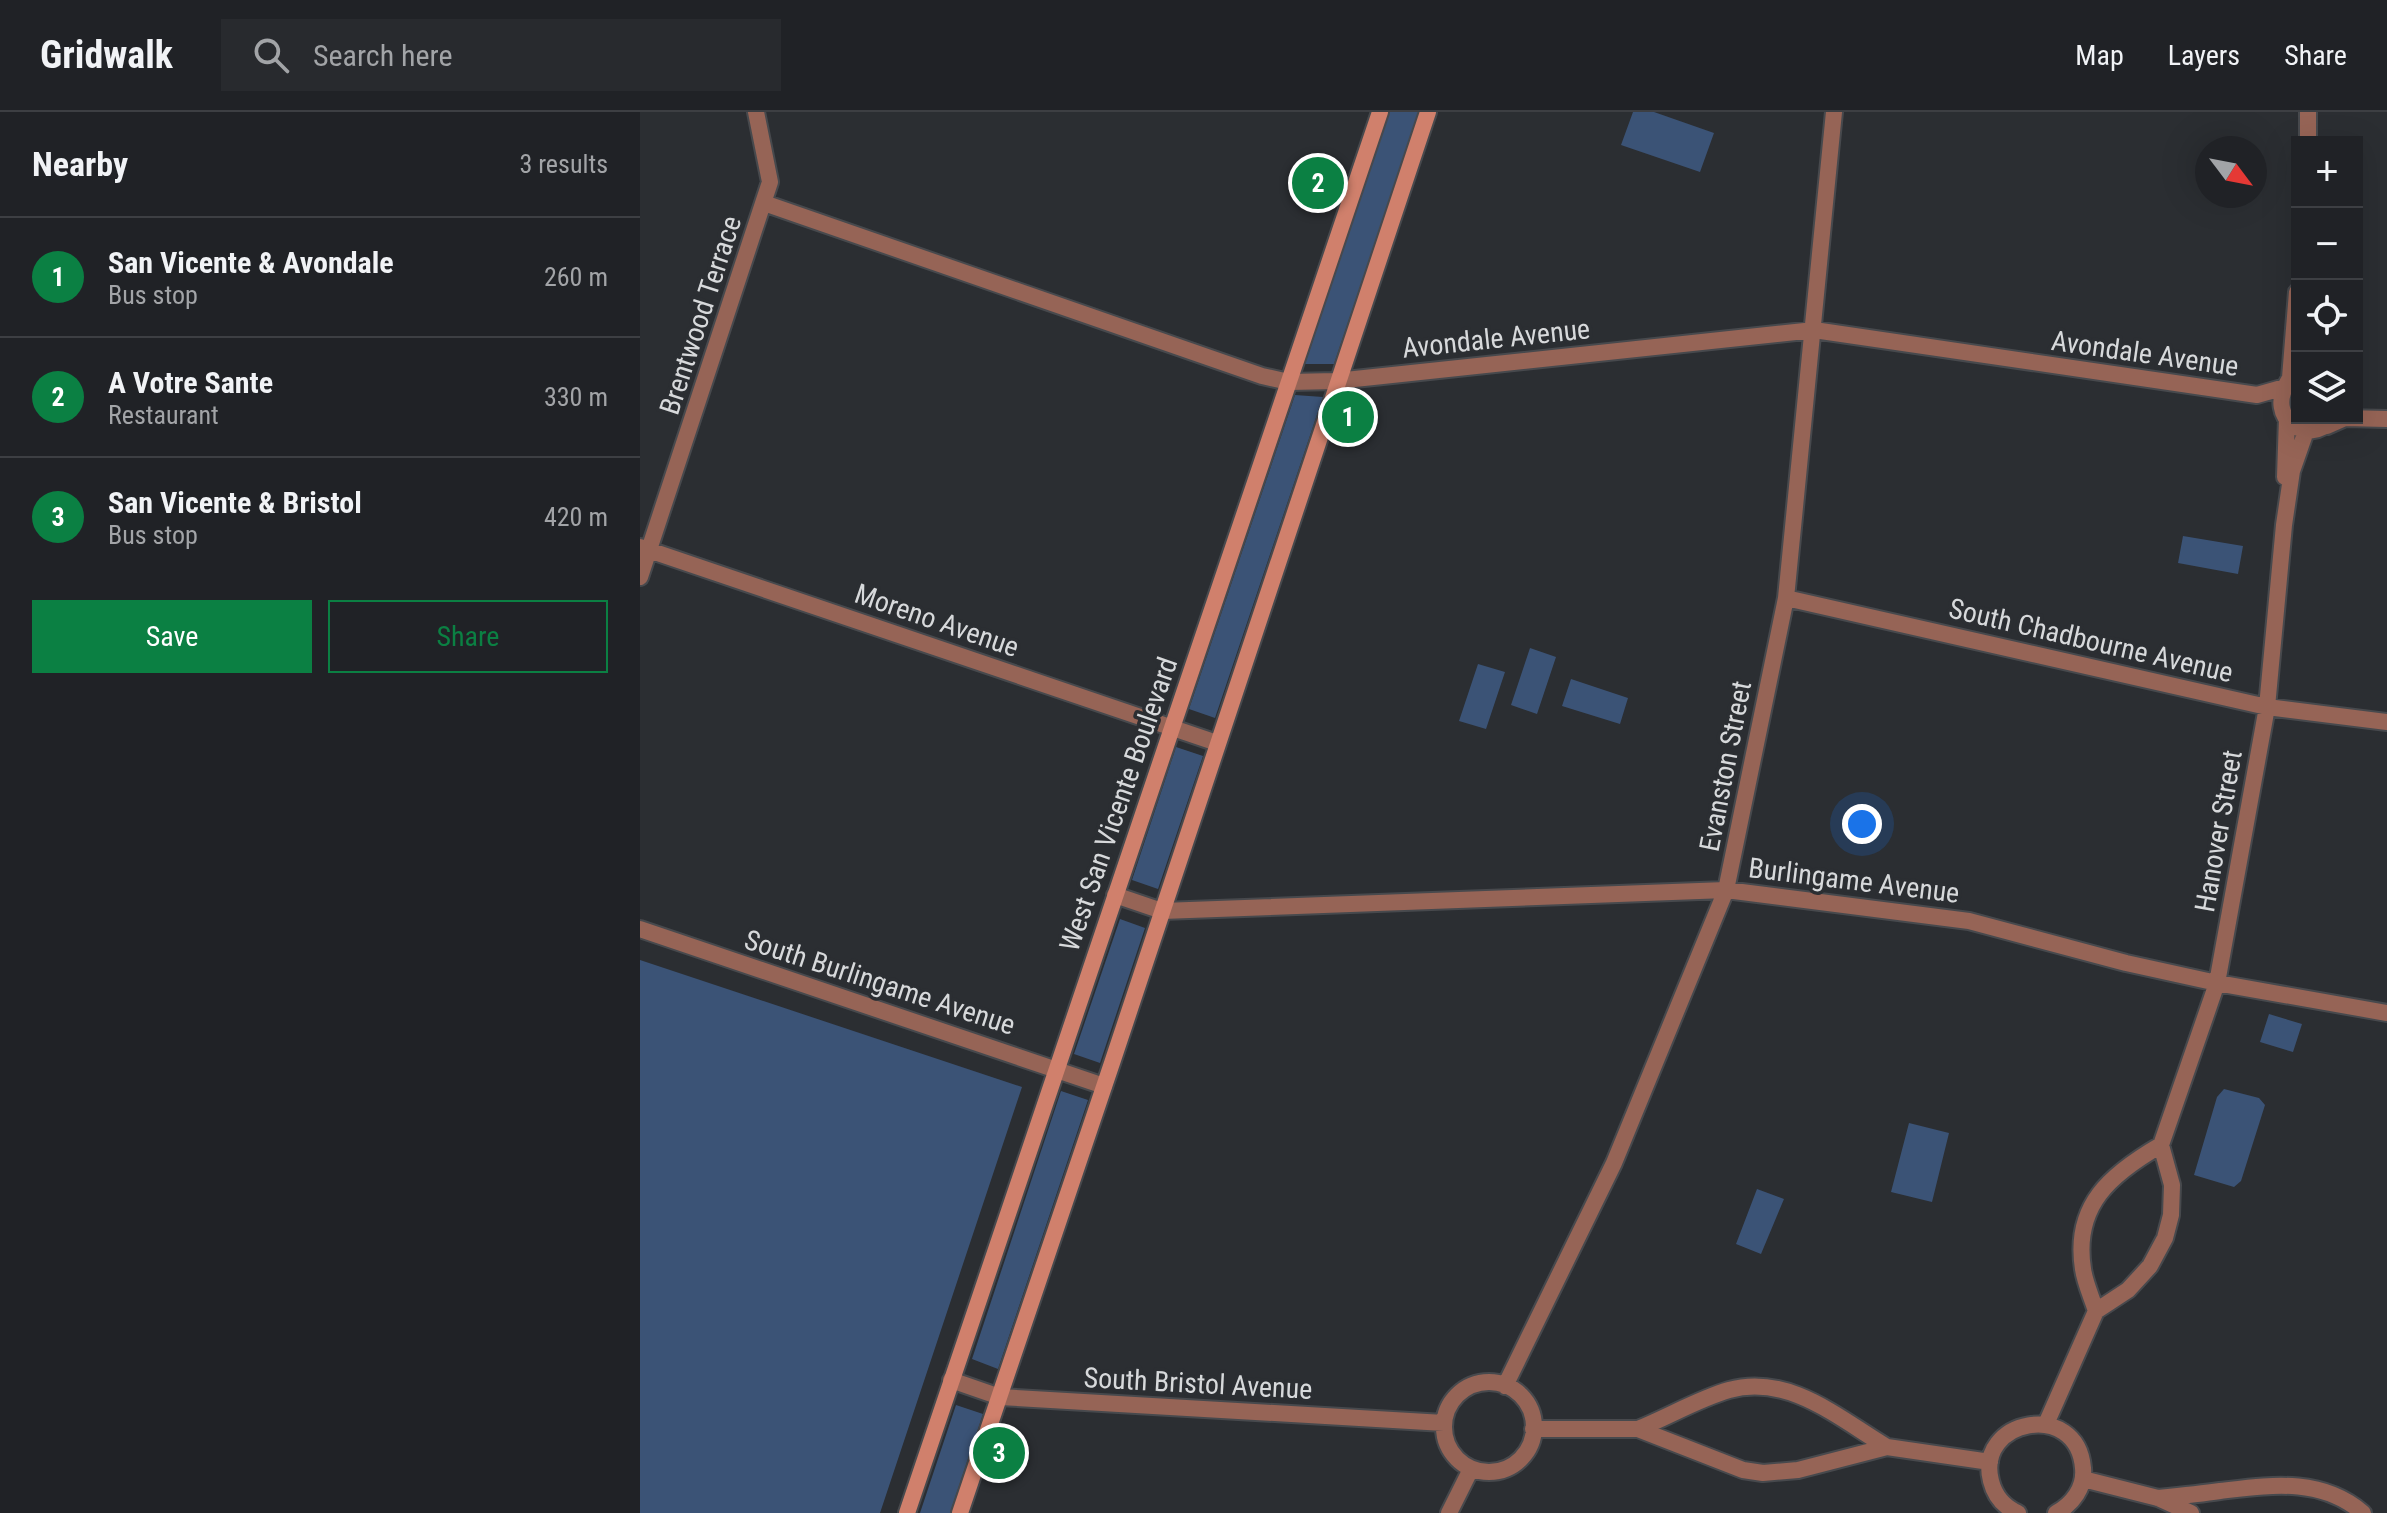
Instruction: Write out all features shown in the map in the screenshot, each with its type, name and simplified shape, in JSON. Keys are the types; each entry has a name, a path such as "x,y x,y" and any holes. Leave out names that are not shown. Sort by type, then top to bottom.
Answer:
{"main road":[{"name":"West San Vicente Boulevard","path":"907,1513 1380,112"},
{"path":"960,1513 1428,112"}],"street":[{"name":"Brentwood Terrace","path":"640,577 645,548 770,182 756,112"},
{"name":"Evanston Street","path":"1505,1386 1614,1163 1726,890 1786,598 1834,112"},
{"path":"2308,112 2308,136"},
{"name":"Avondale Avenue","path":"764,203 1262,376 1289,382 1336,381 1814,330 2257,395 2286,416"},
{"name":"Avondale Avenue","path":"2257,395 2291,382"},
{"name":"Hanover Street","path":"2285,517 2286,416 2282,396 2291,382"},
{"path":"2286,416 2306,431 2325,424"},
{"name":"Hanover Street","path":"2161,1145 2217,983 2267,707 2292,471 2306,431"},
{"name":"Moreno Avenue","path":"645,548 1217,743"},
{"name":"South Chadbourne Avenue","path":"1786,598 2267,707 2387,722"},
{"name":"Burlingame Avenue","path":"1115,895 1162,911 1726,890 1969,921 2126,963 2217,983 2387,1013"},
{"name":"South Burlingame Avenue","path":"640,929 1104,1086"},
{"path":"2046,1424 2096,1311 2128,1290 2150,1266 2165,1238 2171,1215 2172,1185 2161,1145 2126,1165 2104,1185 2088,1211 2081,1240 2083,1271 2096,1311"},
{"name":"South Bristol Avenue","path":"951,1380 1000,1397 1444,1423"},
{"path":"1478,1384 1505,1386 1526,1403 1533,1429 1531,1443 1523,1456 1500,1471 1471,1469 1459,1462 1450,1451 1445,1437 1447,1410 1465,1389 1478,1384"},
{"path":"1638,1429 1730,1390 1758,1386 1782,1389 1808,1398 1887,1447"},
{"path":"2018,1513 1999,1500 1993,1488 1990,1462 2004,1436 2031,1424 2046,1424 2069,1436 2082,1457 2083,1479 2076,1496 2066,1508 2056,1513"},
{"path":"1533,1429 1638,1429 1743,1470 1763,1473 1798,1470 1887,1447 1990,1462"},
{"path":"1449,1513 1471,1469"},
{"path":"2083,1479 2158,1498 2191,1513"},
{"path":"2158,1498 2291,1484 2321,1490 2351,1503 2363,1513"}],"shaded area":[{"path":"1389,112 1419,112 1334,364 1305,364"},
{"path":"1633,112 1654,112 1714,133 1700,172 1621,145"},
{"path":"1295,395 1323,397 1215,718 1189,709"},
{"path":"2183,536 2243,546 2238,574 2178,563"},
{"path":"1530,648 1556,657 1537,714 1511,705"},
{"path":"1478,664 1505,672 1486,729 1459,721"},
{"path":"1571,679 1628,698 1620,724 1562,706"},
{"path":"1176,747 1203,756 1158,889 1132,880"},
{"path":"1120,919 1145,928 1100,1063 1074,1054"},
{"path":"640,960 1022,1087 880,1513 640,1513"},
{"path":"2269,1014 2302,1024 2293,1052 2260,1042"},
{"path":"2224,1089 2259,1098 2265,1105 2241,1181 2234,1187 2194,1175 2217,1097"},
{"path":"1061,1091 1088,1100 998,1369 972,1359"},
{"path":"1909,1123 1949,1133 1932,1202 1891,1192"},
{"path":"1757,1189 1784,1199 1761,1254 1736,1244"},
{"path":"956,1405 983,1414 950,1513 920,1513"}],"place":[{"name":"A Votre Sante","path":"1318,183"},
{"name":"San Vicente & Avondale","path":"1348,417"},
{"name":"San Vicente & Bristol","path":"999,1453"}]}
